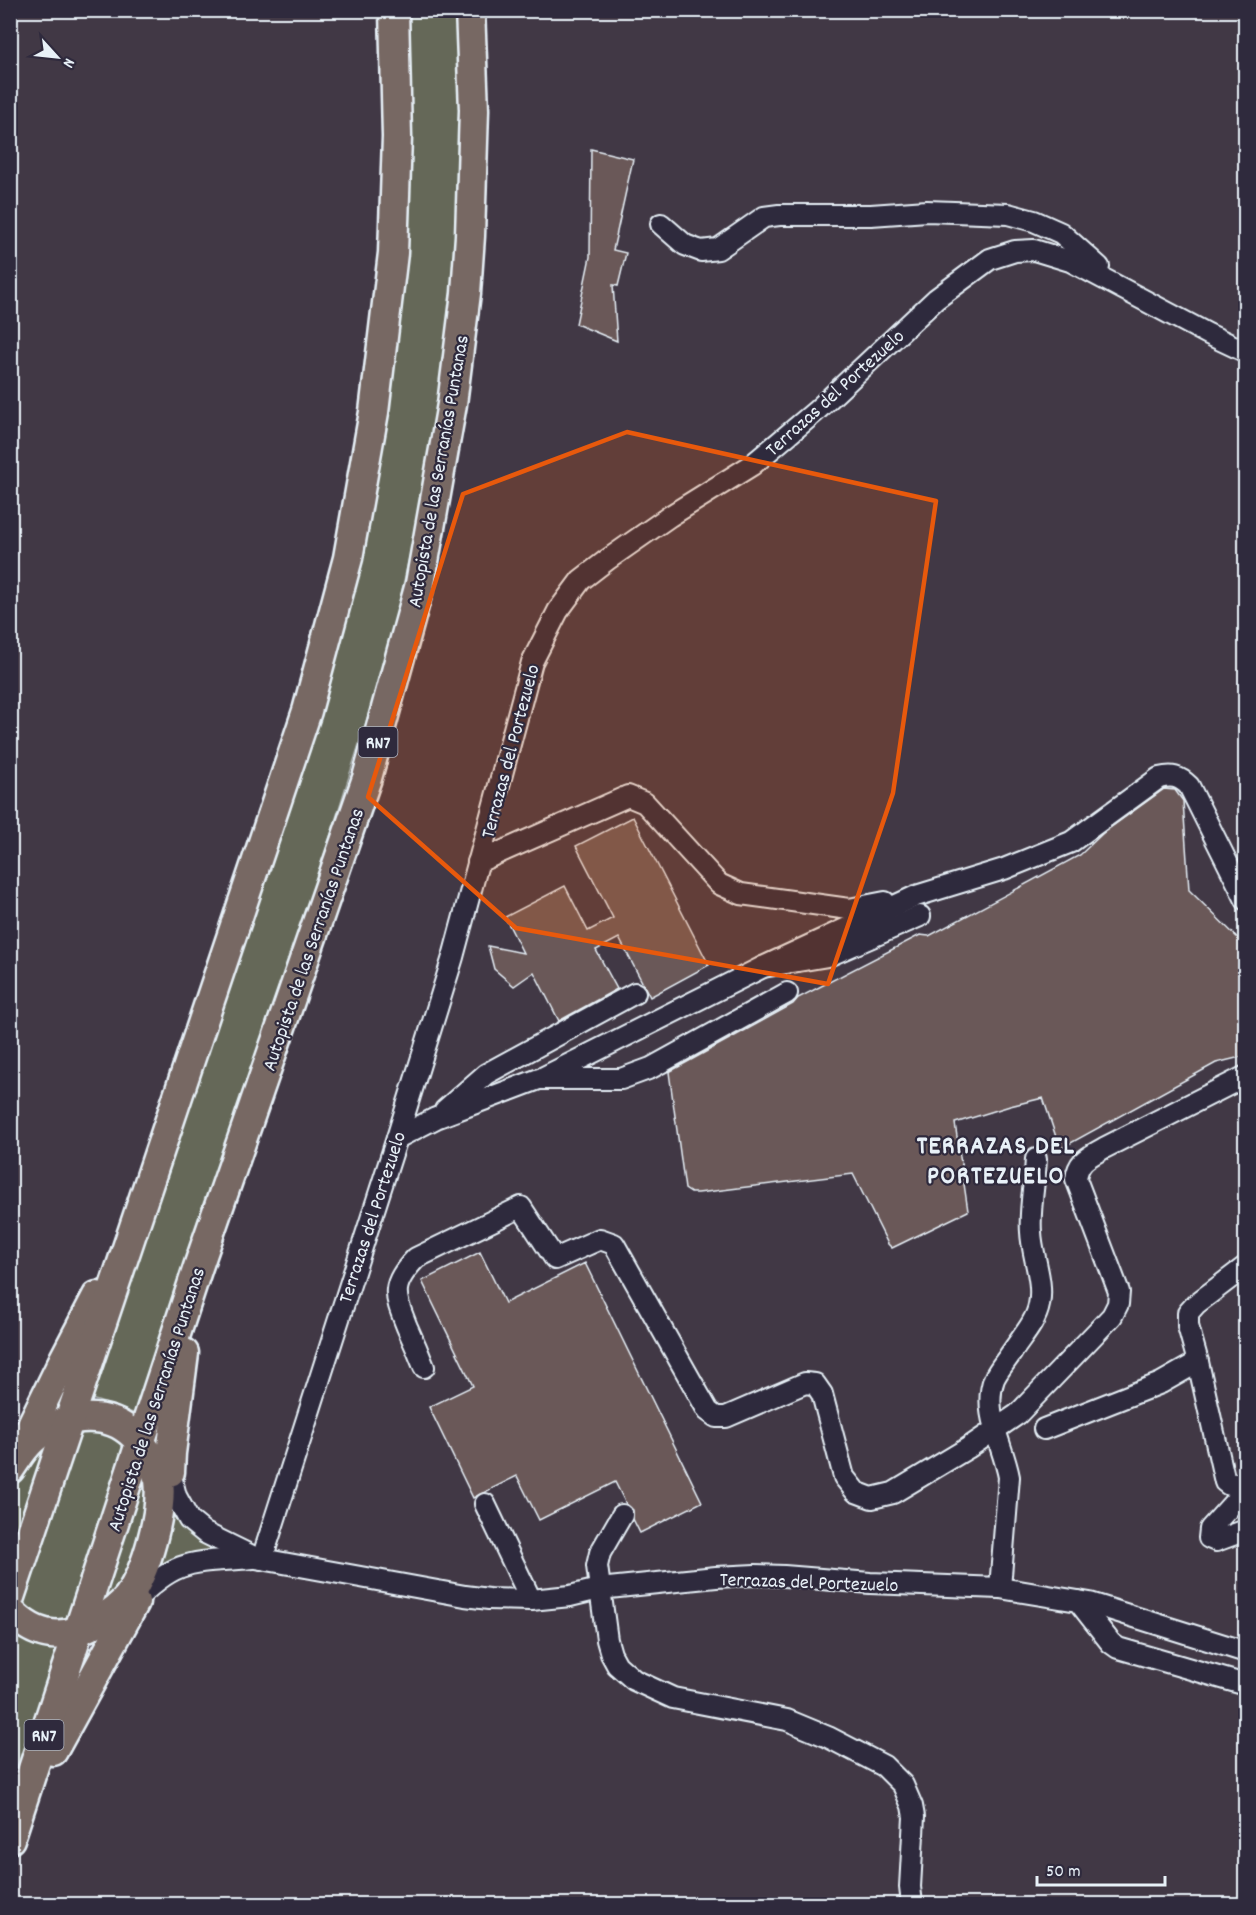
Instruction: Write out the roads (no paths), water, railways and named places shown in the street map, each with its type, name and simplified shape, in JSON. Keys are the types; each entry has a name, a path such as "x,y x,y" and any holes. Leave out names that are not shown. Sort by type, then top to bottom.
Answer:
{"highway":[{"path":"10,1597 307,711 348,558 376,401 393,253 397,137 394,10"},
{"name":"Autopista de las Serranías Puntanas","path":"12,1835 198,1267 367,778 420,584 452,404 466,293 474,110 470,10"},
{"path":"10,1468 64,1359 134,1228"},
{"path":"12,1835 132,1599 150,1546 159,1493 171,1453 198,1267"},
{"path":"10,1468 31,1440 42,1432 70,1420 94,1418 114,1422 134,1435 164,1473"},
{"path":"10,1611 27,1626 38,1632 51,1634 78,1632 108,1616 132,1599"}],"street":[{"path":"661,224 684,244 701,251 718,249 764,217 779,215 871,215 927,211 1008,214 1034,221 1061,233 1123,288"},
{"name":"Terrazas del Portezuelo","path":"259,1559 398,1138 453,957 532,662 558,611 581,580 661,522 752,465 815,412 936,299 990,259 1015,251 1034,250 1070,261 1245,352"},
{"path":"478,862 628,796 645,803 719,884 741,894 849,909 916,896 1004,869 1071,842 1159,778 1172,775 1182,779 1189,786 1245,900"},
{"path":"398,1138 436,1118 539,1079 763,968 916,896"},
{"path":"763,968 828,956 920,916"},
{"path":"436,1118 486,1074 635,993"},
{"path":"539,1079 621,1079 651,1068 787,993"},
{"path":"424,1367 396,1301 396,1292 404,1271 416,1258 521,1207 555,1259 600,1239 614,1244 708,1412 716,1418 726,1417 806,1383 815,1384 822,1394 844,1477 856,1492 863,1496 872,1498 893,1493 1018,1414 1112,1316 1118,1304 1119,1292 1076,1179 1077,1169 1082,1161 1245,1076"},
{"path":"1000,1588 1009,1477 995,1430 991,1392 995,1377 1034,1320 1039,1306 1041,1293 1031,1232 1036,1159"},
{"path":"1245,1266 1188,1312 1188,1326 1225,1482 1229,1485 1242,1483 1245,1487 1210,1529 1209,1538 1216,1541 1245,1530"},
{"path":"1044,1429 1161,1383 1198,1362"},
{"name":"Terrazas del Portezuelo","path":"164,1473 189,1520 206,1533 259,1559"},
{"path":"484,1504 531,1600"},
{"path":"622,1515 600,1553 597,1566 607,1640 617,1665 634,1680 673,1698 787,1720 884,1766 903,1785 909,1796 914,1817 910,1887 912,1905"},
{"name":"Terrazas del Portezuelo","path":"132,1599 160,1578 183,1565 202,1561 259,1559 477,1598 509,1600 570,1596 599,1589 716,1576 784,1576 870,1583 1000,1588 1078,1601 1129,1614 1245,1652"},
{"path":"1078,1601 1111,1643 1118,1648 1245,1685"}],"district":[{"name":"TERRAZAS DEL PORTEZUELO","path":"996,1159"}]}
